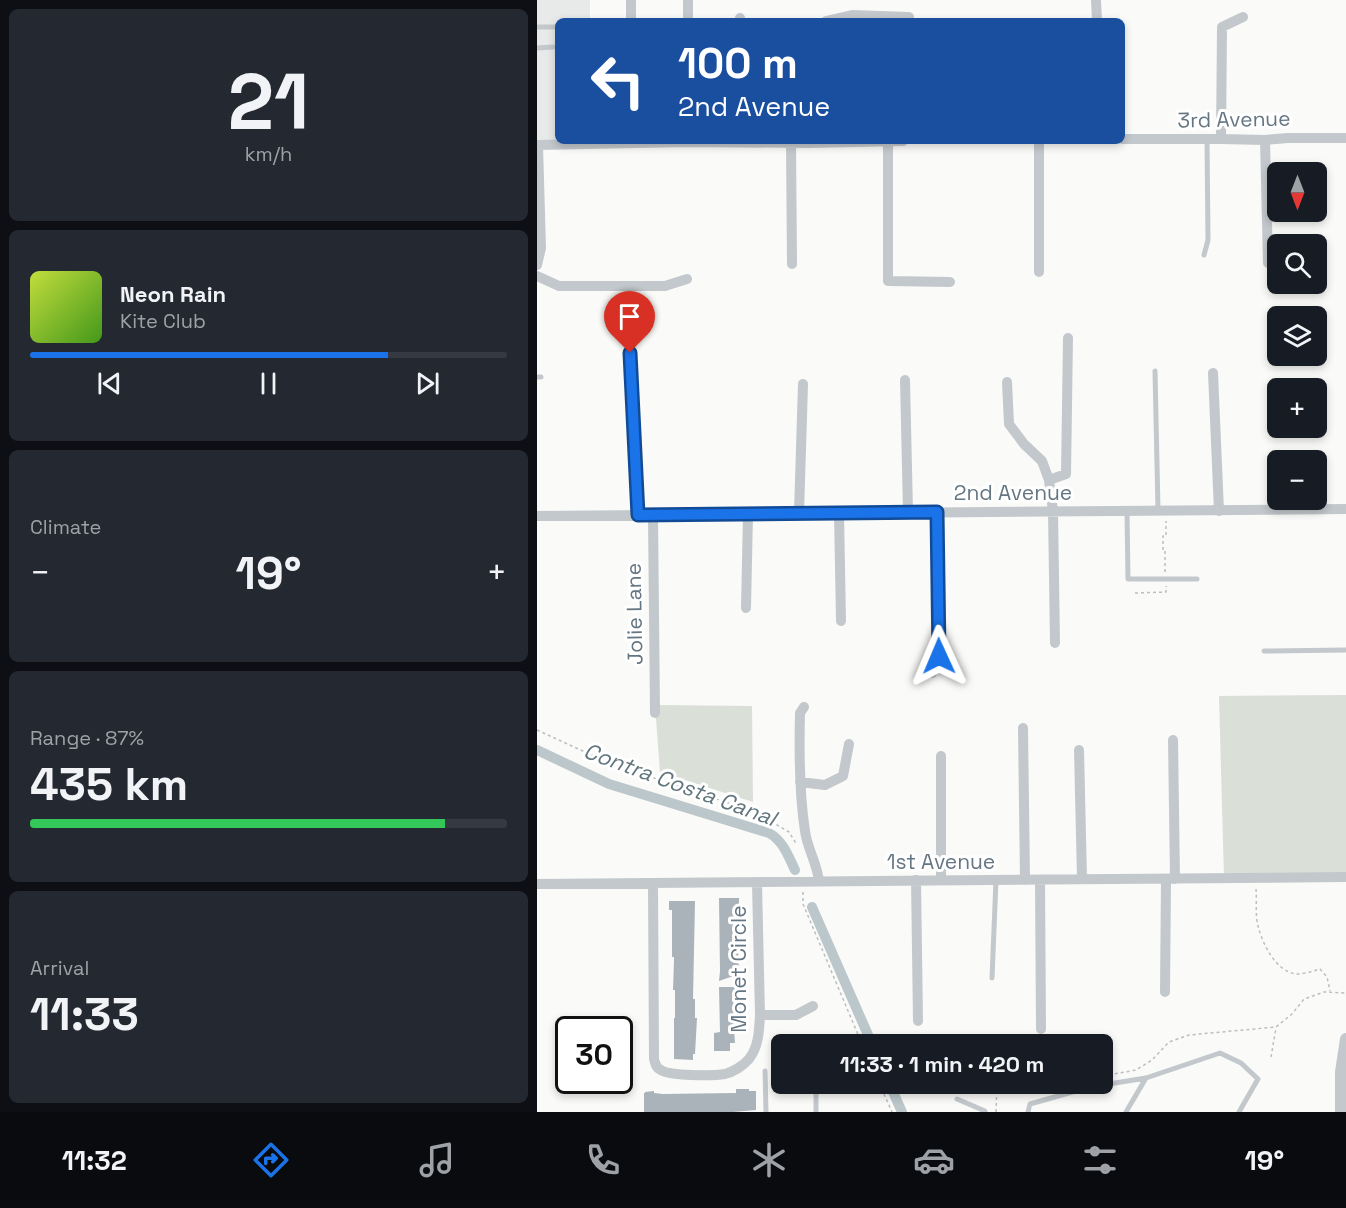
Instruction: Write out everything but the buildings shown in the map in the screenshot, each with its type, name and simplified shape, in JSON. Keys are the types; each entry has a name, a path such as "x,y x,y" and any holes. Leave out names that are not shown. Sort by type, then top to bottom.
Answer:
{"street":[{"path":"631,0 631,18"},
{"path":"688,0 688,18"},
{"path":"1096,0 1097,18"},
{"path":"839,18 852,15 909,17"},
{"path":"1221,139 1222,27 1243,17"},
{"name":"3rd Avenue","path":"1125,139 1346,138"},
{"path":"1265,140 1267,234"},
{"path":"537,265 541,248 538,145 555,144"},
{"path":"791,144 792,264"},
{"path":"888,144 888,281 951,282"},
{"path":"1039,144 1039,272"},
{"path":"537,276 559,286 665,286 687,279"},
{"path":"1049,480 1066,474 1068,338"},
{"path":"630,353 638,515"},
{"path":"1213,373 1219,511"},
{"path":"905,380 908,513"},
{"path":"1007,382 1009,424 1024,444 1042,461 1049,480 1053,511 1055,643"},
{"path":"799,513 803,384"},
{"name":"2nd Avenue","path":"537,516 1053,511 1127,512 1162,516 1219,511 1346,509"},
{"path":"932,673 939,656 937,512"},
{"path":"839,513 841,621"},
{"path":"746,608 748,514"},
{"name":"Jolie Lane","path":"653,515 655,713"},
{"path":"804,706 800,712 800,783 805,834 818,871 819,881"},
{"path":"1023,728 1025,880"},
{"path":"1165,992 1171,879 1173,740"},
{"path":"800,783 825,785 843,776 849,744"},
{"path":"1079,750 1082,879"},
{"path":"941,756 941,880"},
{"name":"1st Avenue","path":"537,884 1346,877"},
{"path":"916,880 918,1021"},
{"path":"1040,880 1041,1029"},
{"name":"Monet Circle","path":"653,884 655,1065 661,1071 673,1074 724,1074 748,1060 759,1034 757,883"},
{"path":"760,1015 796,1015 813,1006"},
{"path":"1341,1112 1341,1072 1346,1039"}],"lane":[{"path":"537,27 555,27"},
{"path":"537,48 553,47"},
{"path":"1205,255 1208,240 1207,139"},
{"path":"1155,371 1162,516"},
{"path":"1127,512 1128,579 1197,579"},
{"path":"1265,651 1346,650"},
{"path":"992,978 996,880"},
{"path":"1027,1112 1030,1104 1090,1087 1146,1078 1220,1053 1241,1064 1258,1079 1239,1112"},
{"path":"765,1071 766,1112"},
{"path":"1126,1112 1146,1078"},
{"path":"816,1094 816,1112"},
{"path":"957,1099 985,1112"}],"path":[{"path":"1135,593 1166,592 1165,551 1163,551 1163,536 1165,536 1162,516"},
{"path":"537,730 609,763 755,812 789,832 801,852"},
{"path":"1256,878 1258,926 1275,963 1287,972 1300,974 1320,969 1327,977 1330,992"},
{"path":"805,882 802,894 803,904 858,1034"},
{"path":"1113,1074 1136,1070 1152,1060 1169,1042 1189,1035 1276,1027 1292,1014 1304,999 1324,992 1346,993"},
{"path":"1271,1057 1276,1027"},
{"path":"884,1094 892,1112"},
{"path":"996,1112 997,1094"}],"shaded area":[{"path":"537,0 590,0 590,18 555,18 555,142 538,145 537,265"},
{"path":"1346,695 1346,877 1224,878 1219,696"},
{"path":"655,705 752,706 753,802 660,772"}],"waterway":[{"name":"Contra Costa Canal","path":"537,750 609,784 769,833 782,844 795,870"},
{"name":"Contra Costa Canal","path":"812,907 868,1034"},
{"name":"Contra Costa Canal","path":"894,1094 902,1112"}],"route":[{"path":"630,353 638,515 937,512 939,656"}]}
